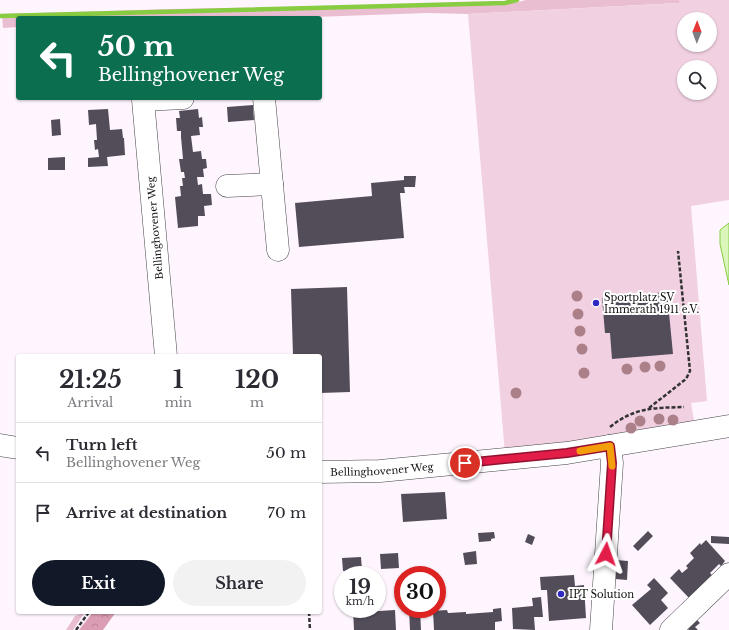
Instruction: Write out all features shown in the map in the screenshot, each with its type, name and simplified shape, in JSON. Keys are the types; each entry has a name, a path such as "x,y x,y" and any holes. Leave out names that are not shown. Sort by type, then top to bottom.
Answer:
{"street":[{"name":"Bellinghovener Weg","path":"143,100 166,354"},
{"path":"264,100 278,250"},
{"path":"226,186 272,184"},
{"name":"Bellinghovener Weg","path":"322,472 380,471 567,453 608,439 729,426"},
{"path":"601,630 612,463 608,439"},
{"path":"0,445 16,448"},
{"path":"671,630 729,574"}],"path":[{"path":"649,408 686,379 690,371 678,251"},
{"path":"608,439 620,419 634,412 649,408 684,407"},
{"path":"76,630 88,614"},
{"path":"309,614 310,630"}],"shaded area":[{"path":"526,0 679,0 679,3 468,14 428,13 322,17 16,16 16,27 3,28 2,14 171,9 514,3"},
{"name":"Sportplatz SV Immerath 1911 e.V.","path":"679,0 729,0 729,200 691,206 707,401 691,403 695,427 505,454 468,14 679,3"},
{"path":"729,223 729,285 720,244 720,230"},
{"path":"84,614 73,630 66,630 75,616"}],"green space":[{"path":"91,614 115,614 103,630 79,630"}],"building":[{"path":"253,105 254,120 228,122 227,107"},
{"path":"108,109 110,130 122,129 125,155 107,157 108,166 88,167 88,158 99,157 98,149 95,150 94,140 97,140 96,124 89,125 88,110"},
{"path":"198,109 199,118 202,117 203,127 199,127 200,135 191,136 193,152 201,151 202,159 206,159 207,168 203,169 204,177 197,177 198,185 202,184 203,194 211,194 212,205 204,206 205,216 198,216 198,226 178,228 175,197 181,196 180,186 183,186 182,178 185,178 184,172 181,172 179,159 183,159 181,131 177,131 176,118 180,118 179,111"},
{"path":"60,119 61,135 52,136 51,120"},
{"path":"65,157 65,170 48,170 48,158"},
{"path":"404,176 416,176 415,187 404,187 405,193 400,193 404,238 299,247 295,203 372,196 371,183 404,180"},
{"path":"347,287 350,392 322,393 322,354 293,354 291,289"},
{"path":"667,292 673,354 612,359 610,333 605,333 602,298"},
{"path":"445,492 447,519 403,522 401,494"},
{"path":"648,531 653,536 638,551 633,546"},
{"path":"494,532 495,538 491,539 491,541 479,542 478,533"},
{"path":"528,534 535,537 532,545 525,542"},
{"path":"711,536 729,537 729,544 711,543"},
{"path":"706,540 725,561 721,566 719,564 710,573 713,576 689,598 670,578 679,569 682,573 688,568 686,566 694,558 690,553 700,543 701,545"},
{"path":"476,551 477,564 465,565 463,553"},
{"path":"398,553 399,566 394,566 394,568 386,569 386,566 381,566 380,554"},
{"path":"361,557 362,566 343,566 342,558"},
{"path":"616,560 628,561 627,580 615,579"},
{"path":"574,575 575,586 584,585 586,618 549,621 547,590 541,590 540,577"},
{"path":"654,578 668,593 661,600 668,608 650,625 632,605 651,589 647,585"},
{"path":"541,597 543,617 534,617 535,630 513,629 512,608 533,606 532,598"},
{"path":"501,608 502,621 495,622 495,630 434,630 433,618 446,618 446,610 448,613 466,612 466,614 493,612 493,609"},
{"path":"394,610 396,630 354,630 353,618 386,618 386,611"},
{"path":"409,618 420,618 421,630 410,630"},
{"path":"695,618 700,623 695,627 698,630 689,630 686,627"}],"waterway":[{"path":"0,16 505,3 517,0"}],"slow traffic":[{"path":"580,451 610,446 612,466"}],"place":[{"name":"Sportplatz SV Immerath 1911 e.V.","path":"596,303"},
{"name":"IPT Solution","path":"561,594"}],"route":[{"path":"465,463 567,453 610,446 612,463 606,554"}]}
